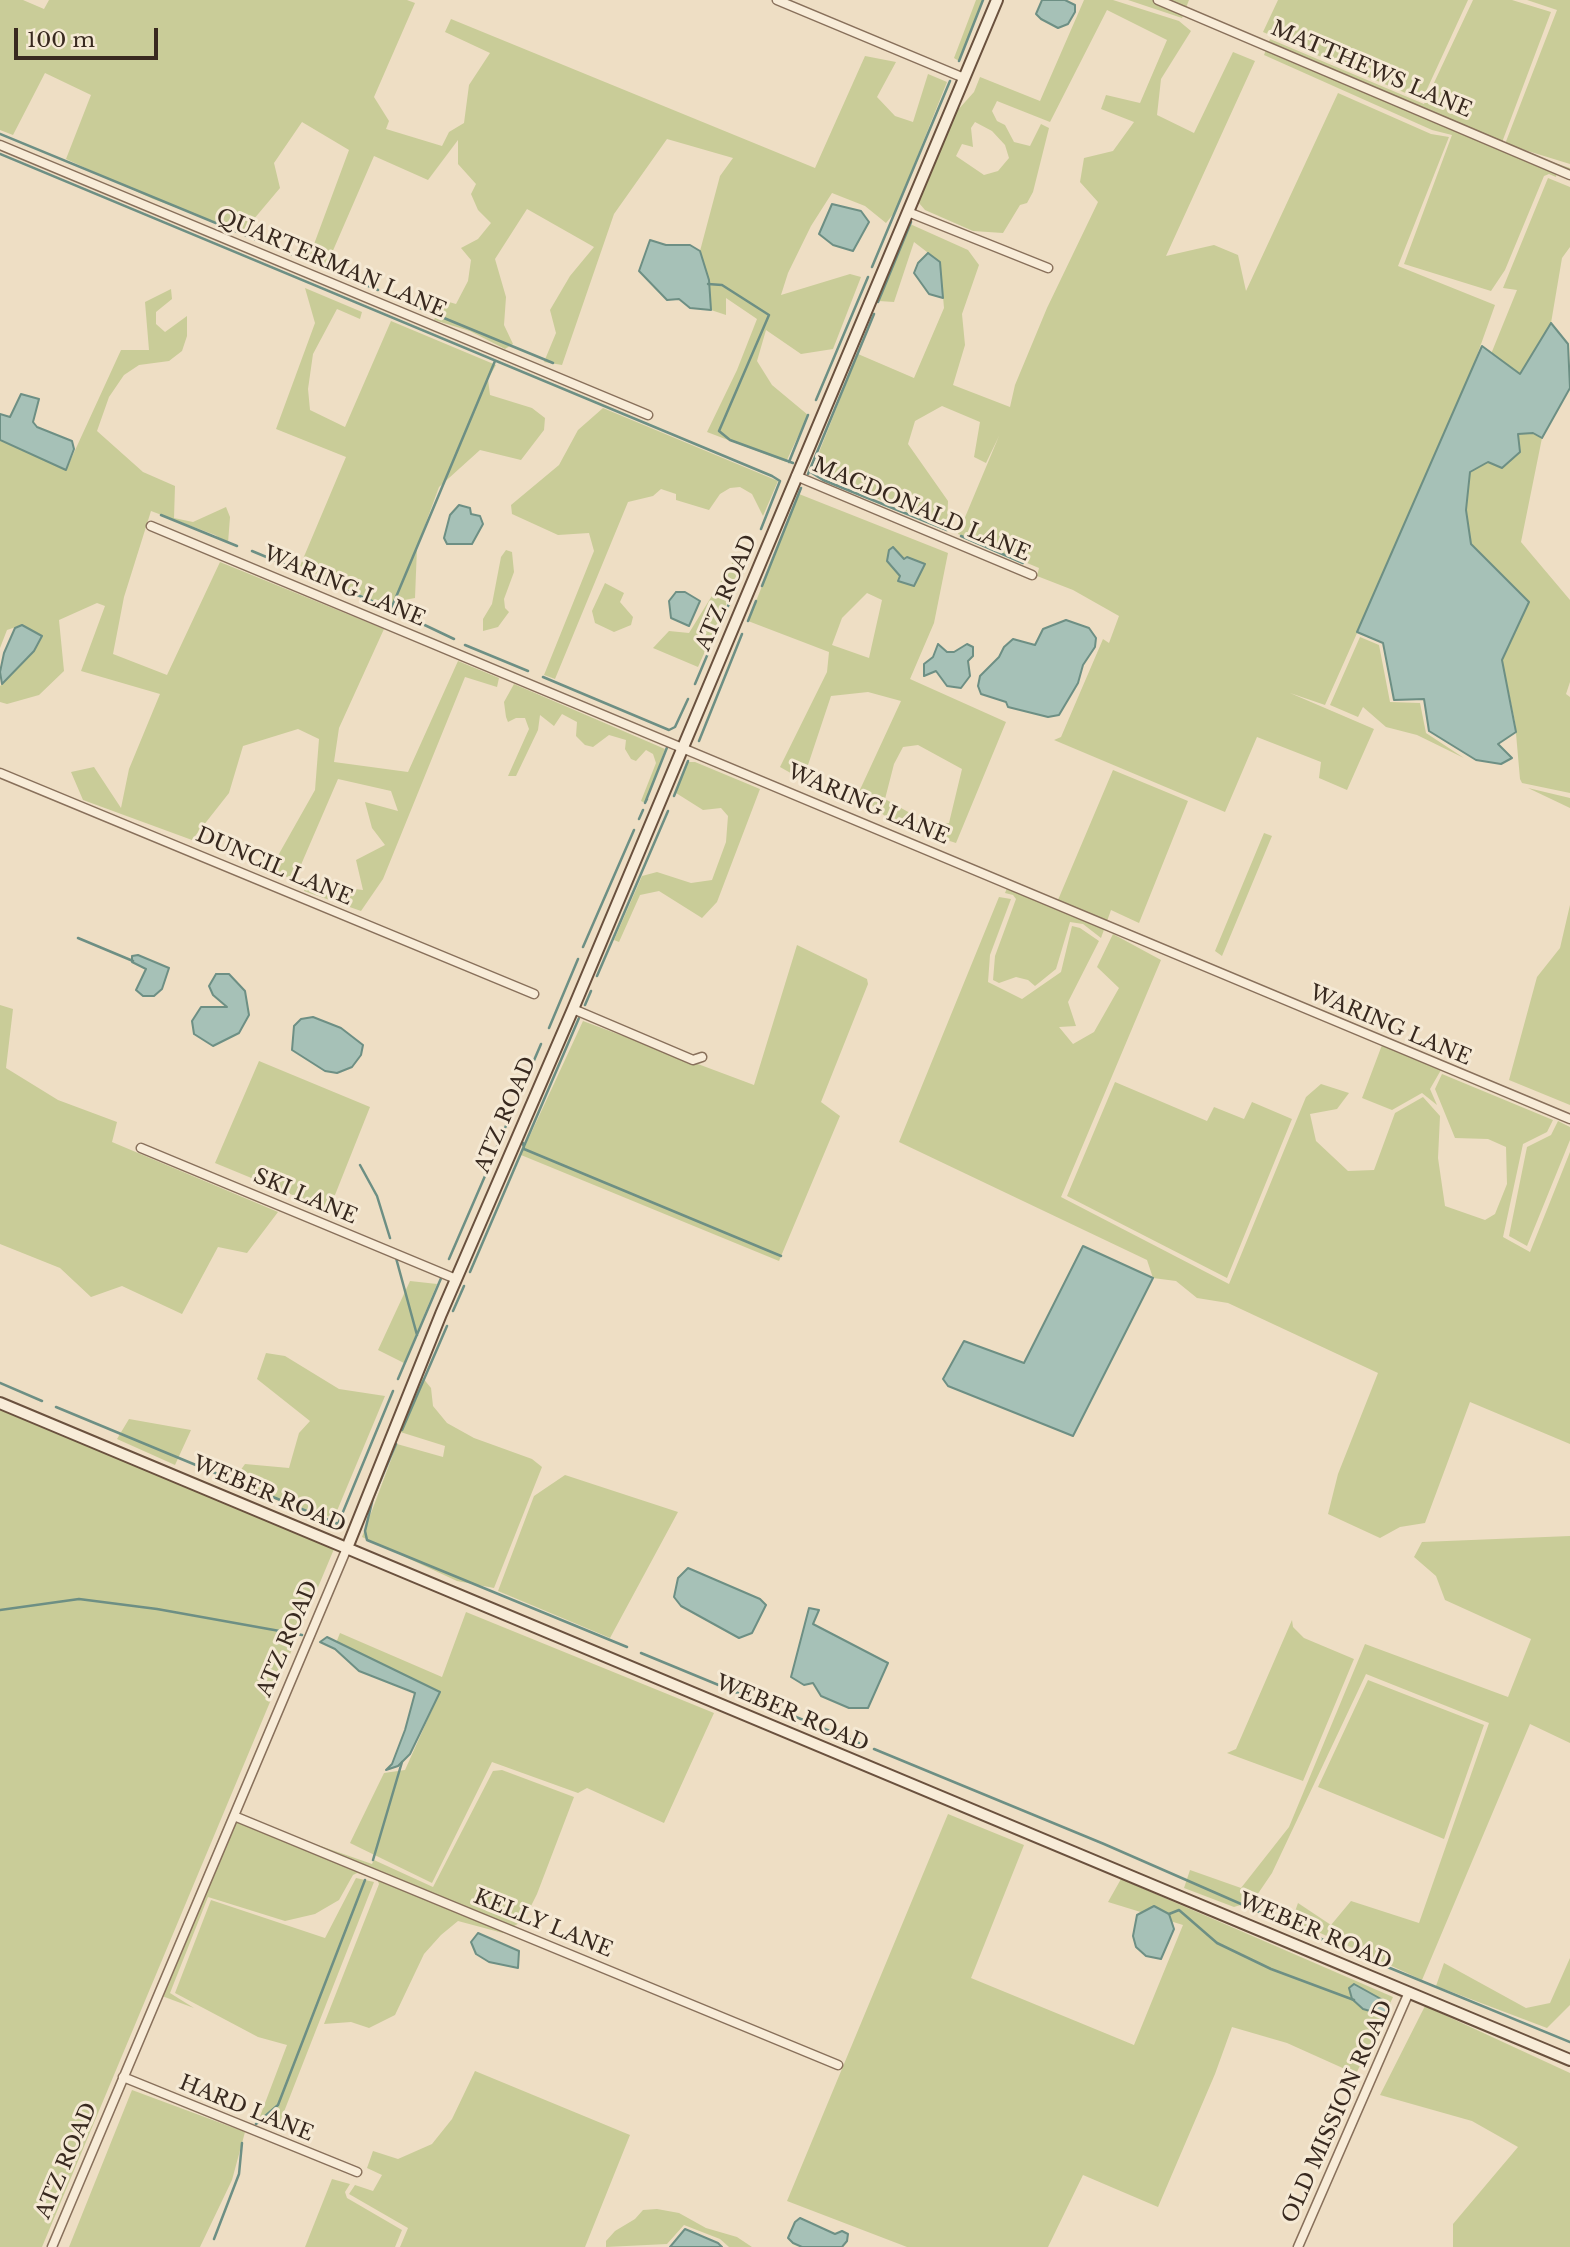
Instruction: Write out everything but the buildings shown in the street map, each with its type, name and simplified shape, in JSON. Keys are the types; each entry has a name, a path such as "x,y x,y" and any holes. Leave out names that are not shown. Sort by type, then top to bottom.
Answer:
{"street":[{"path":"777,0 964,78"},
{"name":"ATZ ROAD","path":"52,2247 347,1548 456,1279 684,747 997,0"},
{"name":"MATTHEWS LANE","path":"1158,0 1570,175"},
{"name":"QUARTERMAN LANE","path":"0,145 648,415"},
{"path":"908,212 1048,268"},
{"name":"MACDONALD LANE","path":"796,476 1032,575"},
{"name":"WARING LANE","path":"151,526 1570,1119"},
{"name":"DUNCIL LANE","path":"0,772 534,994"},
{"path":"573,1009 693,1060 702,1057"},
{"name":"SKI LANE","path":"141,1148 456,1279"},
{"name":"WEBER ROAD","path":"0,1403 1570,2060"},
{"name":"KELLY LANE","path":"234,1816 838,2065"},
{"name":"OLD MISSION ROAD","path":"1298,2247 1409,1992"},
{"name":"HARD LANE","path":"123,2077 357,2172"}],"green space":[{"path":"0,0 23,0 44,9 49,0 407,0 415,3 374,97 389,121 386,129 442,146 449,132 464,123 469,85 490,53 445,32 451,19 815,168 865,56 896,62 877,97 895,116 913,122 928,74 947,82 895,212 886,223 865,206 832,193 811,226 788,273 781,295 850,274 861,277 833,349 801,354 766,330 757,361 772,385 808,415 786,462 707,432 737,370 757,319 726,298 726,315 711,310 709,280 700,251 720,176 733,158 667,139 614,214 562,365 544,362 556,333 550,310 570,276 594,247 527,209 495,259 506,297 504,325 513,344 505,349 470,331 434,320 442,300 456,304 468,281 471,260 461,248 478,239 491,223 478,210 471,194 476,184 458,164 458,140 428,180 374,156 325,269 307,263 349,150 302,122 274,163 280,188 243,232 153,199 66,159 91,95 45,73 13,135 0,130"},
{"path":"976,0 983,0 959,61 954,58"},
{"path":"1084,0 1113,0 1179,21 1191,31 1161,79 1157,115 1194,133 1233,52 1255,61 1166,256 1214,245 1238,255 1246,291 1338,93 1431,134 1449,137 1398,266 1495,305 1461,400 1325,705 1290,693 1374,729 1347,790 1319,778 1321,762 1257,737 1225,812 1054,740 1061,737 1103,639 1109,643 1119,616 1073,590 1037,576 1039,568 958,534 999,436 986,463 974,457 980,422 942,406 915,421 908,444 948,501 947,529 812,470 858,354 914,378 944,308 940,262 914,242 894,302 879,301 910,224 968,250 979,265 962,314 965,345 953,385 1010,407 1015,385 1047,308 1098,202 1080,182 1084,158 1113,151 1134,122 1101,109 1106,95 1140,103 1167,40 1107,10 1050,122 997,101 992,111 997,121 1005,125 1014,142 1030,146 1041,124 1049,128 1033,192 1027,203 1020,205 1003,233 973,231 925,210 919,203 957,111 974,92 980,77 1040,101","holes":["975,122 992,131 1005,145 1009,158 998,171 984,175 956,156 962,144 973,147 971,128"]},
{"path":"1128,0 1189,0 1182,18"},
{"path":"1278,0 1468,0 1422,100 1263,32"},
{"path":"1473,0 1512,0 1551,12 1501,145 1570,168 1570,172 1558,167 1556,177 1549,174 1544,176 1505,270 1491,291 1404,264 1452,135 1432,130 1264,55 1270,39 1424,104"},
{"path":"1527,0 1570,0 1570,164 1505,144 1557,10"},
{"path":"1548,178 1570,187 1570,247 1562,258 1551,323 1520,375 1491,354 1517,290 1503,288"},
{"path":"305,288 362,312 360,319 337,309 313,354 308,389 310,410 345,427 391,321 496,365 488,379 490,395 532,408 545,418 544,430 521,460 480,450 439,487 417,547 415,598 393,602 391,609 300,566 346,457 276,429 315,323"},
{"path":"171,289 172,299 156,312 156,324 165,332 187,316 187,336 182,351 169,361 139,365 124,375 109,397 97,431 143,472 175,486 174,518 193,522 226,507 230,517 228,543 215,535 151,511 124,597 113,654 167,675 220,562 384,629 339,728 334,762 408,772 458,661 499,678 497,687 465,677 383,879 361,911 304,891 306,883 363,890 356,860 385,845 372,828 365,802 398,811 391,791 338,779 294,881 271,868 315,790 319,739 298,729 243,746 229,793 192,840 83,800 71,772 94,767 121,808 129,769 160,694 81,671 105,606 97,603 59,620 64,671 39,695 7,704 0,702 0,686 34,651 22,625 7,630 0,648 0,440 66,470 121,350 149,350 145,302"},
{"path":"603,408 778,481 763,516 752,494 740,487 730,488 720,494 709,510 676,500 676,494 661,489 653,496 628,502 555,679 544,675 594,551 589,533 558,535 512,514 511,505 559,465 578,430"},
{"path":"1533,433 1542,438 1521,542 1570,600 1570,682 1566,694 1570,697 1570,793 1522,783 1520,779 1515,722 1502,660 1529,602 1471,544 1466,510 1470,472 1488,462 1518,434"},
{"path":"799,494 948,553 934,623 910,679 1006,722 956,843 928,834 930,826 949,823 962,769 918,745 903,747 894,764 885,799 910,813 906,824 885,816 858,794 901,701 868,692 831,696 803,780 780,767 827,672 829,652 748,621","holes":["867,593 882,600 869,658 832,645 842,618"]},
{"path":"506,550 512,552 514,572 504,599 505,608 509,612 498,627 483,631 483,619 492,604 501,557"},
{"path":"734,560 743,567 698,667 653,648 669,631 689,633"},
{"path":"605,583 624,593 620,602 633,617 631,625 614,632 595,623 592,611"},
{"path":"1360,637 1379,645 1390,702 1420,703 1426,733 1464,758 1417,735 1386,727 1363,707 1358,717 1330,705"},
{"path":"514,684 665,749 645,803 641,801 656,763 653,754 646,750 636,761 631,759 625,749 626,740 609,735 593,747 585,745 576,736 577,722 562,714 554,726 540,715 538,730 516,776 508,776 529,729 525,718 508,722 506,717 504,702"},
{"path":"688,762 695,762 760,789 717,902 702,918 659,891 640,895 619,942 614,940 642,876 657,872 691,883 712,880 726,842 728,816 721,808 703,810 676,793"},
{"path":"1113,770 1188,801 1139,923 1111,910 1101,938 1083,924 1070,922 1056,969 1035,986 1028,980 1016,977 999,983 993,980 995,956 1016,899 1005,893 1007,888 1055,907"},
{"path":"1528,788 1570,798 1570,808"},
{"path":"1264,833 1272,836 1222,956 1215,951"},
{"path":"999,897 1011,899 990,955 988,982 1022,999 1061,972 1072,926 1080,928 1099,941 1068,1002 1076,1026 1059,1027 1073,1044 1094,1032 1119,988 1097,967 1113,934 1161,960 1061,1197 1229,1284 1306,1097 1321,1084 1349,1093 1337,1109 1310,1114 1316,1141 1348,1171 1374,1170 1395,1113 1423,1097 1440,1116 1438,1158 1445,1206 1485,1220 1495,1214 1507,1184 1506,1147 1488,1139 1455,1138 1435,1089 1442,1074 1553,1120 1547,1132 1523,1144 1503,1237 1530,1252 1570,1152 1570,1444 1470,1402 1425,1523 1400,1527 1380,1538 1328,1514 1338,1474 1378,1373 1228,1303 1197,1298 1176,1281 1153,1278 1147,1260 899,1142"},
{"path":"1570,905 1570,1105 1509,1080 1537,977 1560,948"},
{"path":"797,945 867,979 868,984 821,1102 840,1116 779,1261 521,1155 583,1021 754,1085"},
{"path":"0,1005 13,1009 6,1068 58,1100 117,1122 112,1142 278,1212 247,1253 218,1247 182,1314 122,1286 91,1297 60,1268 0,1244"},
{"path":"1382,1045 1441,1070 1430,1089 1437,1105 1422,1093 1392,1110 1362,1098"},
{"path":"259,1061 370,1107 329,1210 215,1163"},
{"path":"1115,1082 1207,1121 1214,1107 1244,1119 1252,1102 1292,1119 1227,1278 1067,1196"},
{"path":"1558,1121 1570,1127 1570,1140 1527,1246 1509,1236 1527,1147 1551,1135"},
{"path":"410,1281 437,1284 404,1363 378,1350"},
{"path":"266,1353 285,1356 339,1389 385,1396 334,1518 230,1485 245,1464 289,1468 299,1433 310,1421 257,1379"},
{"path":"418,1372 431,1388 433,1406 447,1423 474,1438 532,1459 542,1467 494,1588 457,1581 362,1537 397,1444 443,1457 445,1446 394,1430"},
{"path":"0,1410 334,1549 42,2247 0,2247"},
{"path":"129,1419 191,1430 175,1465 117,1439"},
{"path":"565,1475 678,1512 610,1638 498,1591 534,1496"},
{"path":"1570,1536 1570,1743 1530,1724 1422,1980 1292,1920 1298,1903 1331,1925 1351,1901 1419,1923 1489,1723 1366,1674 1272,1873 1253,1901 1234,1907 1184,1888 1190,1870 1241,1888 1289,1827 1365,1644 1508,1697 1531,1639 1445,1600 1436,1576 1414,1557 1422,1542"},
{"path":"466,1612 714,1713 664,1823 587,1788 578,1793 492,1762 432,1883 350,1843 384,1773 405,1770 440,1692 336,1643 340,1633 442,1677"},
{"path":"1292,1620 1293,1627 1304,1638 1354,1659 1303,1781 1227,1753 1236,1749"},
{"path":"1368,1680 1484,1725 1444,1839 1318,1787"},
{"path":"502,1770 574,1797 537,1894 524,1920 503,1933 458,1921 441,1935 424,1954 395,2015 369,2028 351,2022 324,2024 379,1884 377,1878 357,1873 353,1875 339,1900 315,1914 285,1921 208,1897 170,1993 194,2008 154,1993 229,1814 372,1864 374,1860 433,1887 493,1771"},
{"path":"948,1814 1024,1845 971,1978 1134,2045 1183,1925 1108,1902 1121,1879 1393,1997 1356,2074 1287,2043 1232,2027 1215,2074 1158,2207 1083,2175 1048,2247 907,2247 787,2201"},
{"path":"356,1878 374,1882 278,2127 259,2119 287,2045 258,2037 175,1993 211,1900 325,1938"},
{"path":"1570,1958 1570,2005 1547,2028 1436,1986 1444,1963 1526,2008 1550,2003"},
{"path":"1425,2006 1570,2073 1570,2247 1453,2247 1453,2224 1518,2147 1472,2121 1380,2095"},
{"path":"475,2071 630,2135 585,2247 400,2247 408,2228 349,2194 355,2185 373,2191 382,2175 367,2168 373,2151 398,2159 432,2144 452,2119"},
{"path":"132,2090 245,2132 232,2180 200,2247 69,2247"},
{"path":"332,2179 350,2184 345,2192 347,2198 402,2230 395,2247 305,2247"},
{"path":"657,2209 679,2213 706,2228 737,2237 752,2247 729,2247 720,2239 684,2225 667,2244 606,2247 606,2241 615,2231 635,2219 643,2210"}],"shaded area":[{"path":"1042,0 1065,0 1075,5 1075,12 1068,24 1058,28 1041,19 1036,14"},
{"path":"832,204 861,211 869,222 853,251 833,245 819,234"},
{"path":"650,240 666,245 690,245 700,251 709,280 711,310 690,308 679,299 667,300 639,271"},
{"path":"928,253 940,262 943,298 929,294 914,273 918,263"},
{"path":"1551,323 1568,344 1570,388 1542,438 1533,433 1518,434 1520,452 1502,468 1488,462 1470,472 1466,510 1471,544 1529,602 1502,660 1516,732 1498,744 1512,758 1501,764 1476,760 1429,731 1424,699 1394,700 1383,643 1357,632 1482,346 1520,374"},
{"path":"21,394 39,399 33,422 37,427 72,441 74,449 66,470 0,440 0,414 10,417"},
{"path":"459,505 470,508 471,514 480,516 483,524 472,544 447,544 444,538 450,515"},
{"path":"893,547 904,559 907,557 925,564 914,586 898,581 900,576 887,561 889,550"},
{"path":"676,592 685,592 700,601 689,626 671,618 669,601"},
{"path":"1066,620 1089,628 1096,638 1095,647 1083,665 1078,683 1059,715 1048,717 1008,707 1006,702 981,694 978,686 980,676 1013,639 1035,645 1043,629"},
{"path":"22,625 42,636 34,651 2,684 0,672 4,653 15,628"},
{"path":"938,644 947,652 954,652 967,644 973,647 973,656 968,661 970,676 961,688 947,686 936,671 924,676 924,664 933,657"},
{"path":"138,955 169,968 162,989 154,996 143,996 136,990 146,969 132,962 132,956"},
{"path":"216,974 229,974 245,991 249,1015 239,1033 213,1046 194,1034 192,1021 201,1007 227,1007 213,995 209,986"},
{"path":"313,1017 341,1028 363,1045 361,1055 352,1067 337,1073 325,1071 292,1050 294,1026 301,1019"},
{"path":"1083,1246 1153,1278 1073,1436 948,1386 943,1379 964,1341 1024,1363"},
{"path":"688,1568 760,1599 766,1605 752,1633 739,1638 681,1606 674,1597 678,1578"},
{"path":"809,1608 819,1610 813,1624 888,1663 868,1708 849,1708 821,1696 813,1683 804,1685 791,1677"},
{"path":"327,1637 440,1692 410,1754 398,1766 386,1770 392,1764 405,1730 415,1693 359,1671 335,1649 320,1642"},
{"path":"1154,1906 1169,1914 1174,1929 1161,1959 1146,1956 1136,1947 1133,1936 1137,1915"},
{"path":"478,1933 519,1951 518,1968 489,1962 476,1954 471,1942"},
{"path":"1354,1984 1390,2004 1384,2015 1363,2009 1352,1999 1349,1988"},
{"path":"800,2218 835,2234 842,2231 848,2234 847,2241 842,2247 802,2247 793,2243 788,2238 795,2222"},
{"path":"685,2229 718,2243 722,2247 670,2247"}],"waterway":[{"path":"959,61 983,0"},
{"path":"872,267 950,81"},
{"path":"0,134 378,290"},
{"path":"0,154 772,476 780,481 761,529"},
{"path":"878,302 911,222"},
{"path":"816,400 868,277"},
{"path":"708,284 722,285 769,315 719,431 730,440 793,463"},
{"path":"393,297 553,363"},
{"path":"808,474 874,314"},
{"path":"391,609 495,361"},
{"path":"789,462 808,415"},
{"path":"809,471 823,480 947,530"},
{"path":"762,586 801,488"},
{"path":"161,515 237,546"},
{"path":"961,536 1023,563"},
{"path":"751,551 755,543"},
{"path":"252,551 391,609 454,639"},
{"path":"695,684 745,566"},
{"path":"748,621 756,601"},
{"path":"699,741 742,634"},
{"path":"465,645 528,671"},
{"path":"543,677 669,730 675,727 688,699"},
{"path":"647,799 645,803 668,745"},
{"path":"674,796 688,761"},
{"path":"639,819 643,810"},
{"path":"597,976 668,811"},
{"path":"583,947 634,830"},
{"path":"78,938 133,961"},
{"path":"549,1028 578,959"},
{"path":"585,1005 591,991"},
{"path":"470,1272 579,1018"},
{"path":"490,1163 541,1044"},
{"path":"523,1143 524,1149 781,1256"},
{"path":"360,1165 377,1196 390,1238"},
{"path":"449,1259 485,1176"},
{"path":"396,1258 417,1335"},
{"path":"398,1379 442,1276"},
{"path":"453,1311 464,1286"},
{"path":"402,1430 447,1326"},
{"path":"0,1383 42,1401"},
{"path":"56,1407 338,1524 393,1391"},
{"path":"396,1444 373,1498 365,1531 367,1540 627,1647"},
{"path":"0,1610 79,1599 157,1609 302,1635"},
{"path":"641,1653 859,1743"},
{"path":"874,1749 1104,1844 1353,1953"},
{"path":"373,1860 402,1762"},
{"path":"256,2124 278,2105 365,1880"},
{"path":"1169,1914 1179,1910 1217,1943 1271,1969 1354,2000"},
{"path":"1368,1959 1570,2042"},
{"path":"214,2239 239,2174 242,2143"}]}
